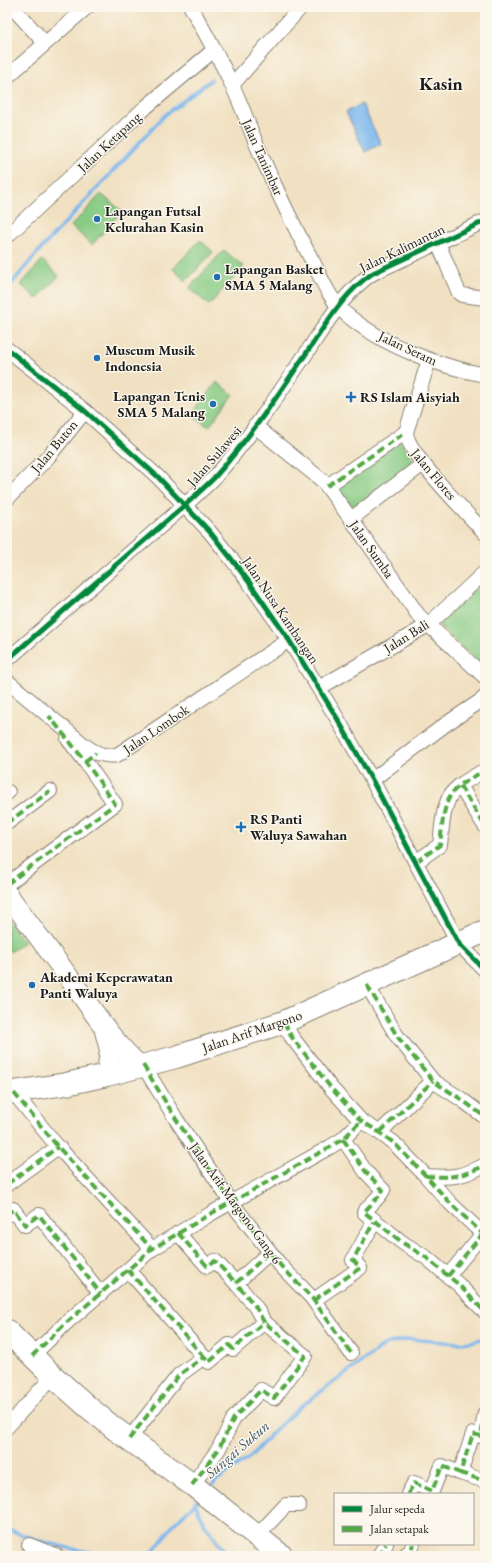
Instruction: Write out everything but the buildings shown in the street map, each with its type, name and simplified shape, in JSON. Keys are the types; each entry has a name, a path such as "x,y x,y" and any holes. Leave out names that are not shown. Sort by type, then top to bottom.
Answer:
{"main road":[{"path":"7,894 105,1029 119,1046 142,1065"},
{"name":"Jalan Arif Margono","path":"10,1092 66,1084 107,1075 176,1057 284,1022 485,931"},
{"path":"105,1029 110,1050 107,1075"},
{"path":"7,1331 53,1376 128,1439 193,1486 282,1556"}],"street":[{"path":"12,7 45,43"},
{"path":"7,77 87,7"},
{"name":"Jalan Tanimbar","path":"191,7 232,85 261,155 296,231 328,291 338,306"},
{"path":"232,85 301,7"},
{"name":"Jalan Ketapang","path":"7,236 146,107 214,50"},
{"name":"Jalan Kalimantan","path":"338,306 361,281 373,273 485,221"},
{"path":"438,243 459,293 462,295 485,298"},
{"name":"Jalan Seram","path":"338,306 347,315 382,337 429,360 459,370 485,375"},
{"name":"Jalan Sulawesi","path":"7,660 213,479 240,447 302,361 338,306"},
{"name":"Jalan Nusa Kambangan","path":"7,349 85,411 158,477 210,532 240,570 289,640 319,688 372,780 459,944 485,970"},
{"name":"Jalan Flores","path":"429,360 406,432 408,442 423,464 485,533"},
{"name":"Jalan Buton","path":"7,499 49,456 85,411"},
{"name":"Jalan Sumba","path":"255,426 327,486 419,616 485,677"},
{"path":"327,486 406,432"},
{"path":"351,519 423,464"},
{"name":"Jalan Bali","path":"319,688 428,625 485,572"},
{"name":"Jalan Lombok","path":"90,757 117,755 289,640"},
{"path":"7,681 49,716 90,757 114,804 7,884"},
{"path":"372,780 446,724 485,697"},
{"path":"416,862 440,845 446,806 450,795 460,786 485,770"},
{"path":"460,786 485,826"},
{"path":"7,823 50,791"},
{"path":"367,985 397,1036 433,1081 485,1117"},
{"path":"284,1022 291,1036 331,1088 361,1121 380,1132 394,1143 450,1203 484,1232 448,1276"},
{"name":"Jalan Arif Margono Gang 6","path":"142,1065 231,1202 281,1266 314,1300 351,1353"},
{"path":"380,1132 433,1081"},
{"path":"10,1092 58,1147 152,1249"},
{"path":"32,1356 66,1323 152,1249 231,1202 343,1139 361,1121"},
{"path":"343,1139 366,1172 383,1190 364,1212 374,1222 427,1258 485,1312"},
{"path":"7,1184 58,1147"},
{"path":"426,1176 455,1176 467,1174 485,1165"},
{"path":"10,1212 25,1225 39,1215 100,1294"},
{"path":"314,1300 360,1268 352,1260 374,1222"},
{"path":"178,1233 208,1266 215,1261 255,1306 264,1322 305,1356 274,1398 260,1390 234,1418 218,1450 193,1486"},
{"path":"236,1283 270,1252"},
{"path":"128,1270 209,1362 229,1346 233,1349 264,1322"},
{"path":"128,1439 179,1375 204,1357"},
{"path":"7,1427 53,1376"},
{"path":"460,1473 473,1434 481,1436 485,1413"},
{"path":"409,1493 414,1483 432,1491 442,1466 485,1481"},
{"path":"255,1534 286,1505 299,1505"},
{"path":"29,1545 57,1556"},
{"path":"379,1556 385,1545"},
{"path":"406,1556 406,1554 410,1554 413,1545"}],"green space":[{"name":"Lapangan Futsal Kelurahan Kasin","path":"101,194 122,211 92,245 71,226"},
{"path":"200,240 213,252 186,281 173,269"},
{"name":"Lapangan Basket SMA 5 Malang","path":"224,250 244,267 209,305 189,288"},
{"path":"42,260 59,276 37,299 21,285"},
{"name":"Lapangan Tenis SMA 5 Malang","path":"217,382 233,394 209,427 192,415"},
{"path":"400,441 415,462 353,508 337,487"},
{"path":"485,579 485,669 440,627 439,624"},
{"path":"7,919 24,942 10,952 7,948"}],"water":[{"path":"362,104 381,144 365,152 346,112"}],"waterway":[{"path":"7,289 38,252 165,115 211,80"},
{"name":"Sungai Sukun","path":"209,1489 217,1480 250,1457 276,1429 300,1407 386,1344 408,1339 458,1343 471,1342 485,1338"},
{"name":"Sungai Sukun","path":"7,1529 40,1541 68,1548 99,1554 143,1556 153,1552 173,1525 199,1499"},
{"path":"195,1502 203,1522 228,1556"}],"marked path":[{"path":"327,486 406,432"},
{"path":"7,884 115,804 85,761 49,716"},
{"path":"85,761 96,753"},
{"path":"416,862 440,845 445,808 450,796 456,788 485,770"},
{"path":"460,786 485,826"},
{"path":"7,823 50,791"},
{"path":"367,985 397,1036 433,1081 485,1117"},
{"path":"284,1022 291,1036 331,1088 361,1121 394,1143 450,1203 483,1234"},
{"path":"143,1065 176,1119 231,1202 281,1266 312,1298 351,1353"},
{"path":"380,1132 433,1081"},
{"path":"7,1089 11,1093"},
{"path":"14,1093 58,1147 152,1249"},
{"path":"32,1356 66,1323 152,1249 212,1213 330,1147 343,1139 361,1121"},
{"path":"343,1139 366,1172 383,1190 364,1212 403,1243 427,1258 458,1284 485,1312"},
{"path":"7,1184 58,1147"},
{"path":"426,1176 457,1176 485,1165"},
{"path":"7,1215 13,1209 25,1225 39,1215 101,1294"},
{"path":"314,1300 360,1268 353,1260 374,1222"},
{"path":"448,1276 485,1231"},
{"path":"178,1233 207,1266 215,1261 236,1283 270,1252"},
{"path":"128,1270 204,1357"},
{"path":"129,1439 179,1375 204,1357 209,1362 229,1345 233,1349 264,1322 255,1306 236,1283"},
{"path":"192,1485 218,1450 234,1418 261,1390 274,1398 305,1356 264,1322"},
{"path":"409,1493 414,1483 432,1491 442,1466 460,1473 473,1434 481,1436 485,1413"},
{"path":"460,1473 485,1481"},
{"path":"379,1556 385,1545"},
{"path":"406,1556 406,1554 410,1554 413,1545"}],"cycle path":[{"path":"7,660 214,478 281,391 333,313 351,291 373,273 485,221"},
{"path":"7,349 85,411 158,477 210,532 230,557 289,640 337,718 372,780 459,944 485,970"}],"place":[{"name":"Lapangan Futsal Kelurahan Kasin","path":"97,219"},
{"name":"Lapangan Basket SMA 5 Malang","path":"217,277"},
{"name":"Museum Musik Indonesia","path":"97,358"},
{"name":"RS Islam Aisyiah","path":"351,397"},
{"name":"Lapangan Tenis SMA 5 Malang","path":"213,404"},
{"name":"RS Panti Waluya Sawahan","path":"241,827"},
{"name":"Akademi Keperawatan Panti Waluya","path":"32,985"}],"district":[{"name":"Kasin","path":"441,83"}]}
